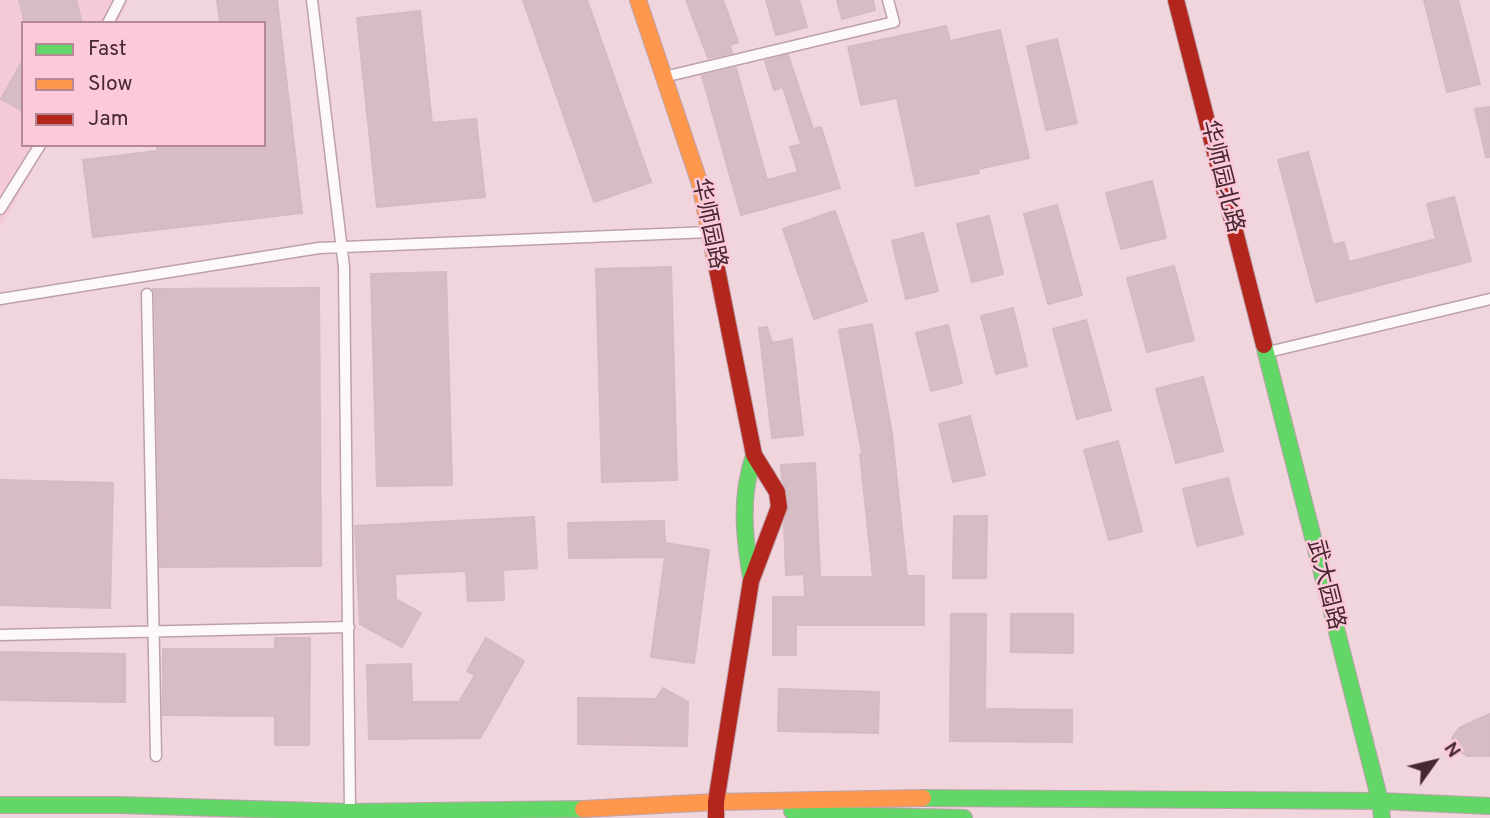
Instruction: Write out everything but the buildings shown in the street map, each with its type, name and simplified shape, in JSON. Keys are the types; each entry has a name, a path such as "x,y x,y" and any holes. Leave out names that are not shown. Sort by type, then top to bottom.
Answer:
{"main road":[{"name":"华师园路","path":"638,0 701,184 754,455"},
{"name":"华师园北路","path":"1176,0 1264,353"},
{"name":"武大园路","path":"1264,353 1380,801 1382,818"},
{"path":"751,581 742,505 746,476 754,455"},
{"path":"716,810 751,581 779,507 777,492 754,455"},
{"path":"716,810 897,797 1380,801 1490,806"},
{"path":"0,805 119,805 350,812 716,810 964,818"}],"street":[{"path":"109,21 120,0"},
{"path":"312,0 344,268 350,812"},
{"path":"664,77 894,22 888,0"},
{"path":"0,209 39,147"},
{"path":"0,299 342,246 710,232"},
{"path":"147,294 156,756"},
{"path":"1264,353 1490,299"},
{"path":"0,635 349,627"}],"shaded area":[{"path":"0,0 130,0 118,21 21,21 21,147 46,147 0,228"}],"traffic: fast":[{"path":"1264,345 1380,801 1382,818"},
{"path":"751,578 745,501 754,455"},
{"path":"923,798 1380,801 1490,806"},
{"path":"0,805 119,805 350,812 583,809"},
{"path":"792,811 829,815 964,818"}],"traffic: slow":[{"path":"638,0 700,184 717,269"},
{"path":"583,809 716,802 923,798"}],"traffic: jam":[{"path":"1176,0 1264,345"},
{"path":"716,818 716,802 751,581 779,507 777,492 754,455 717,269"}]}
